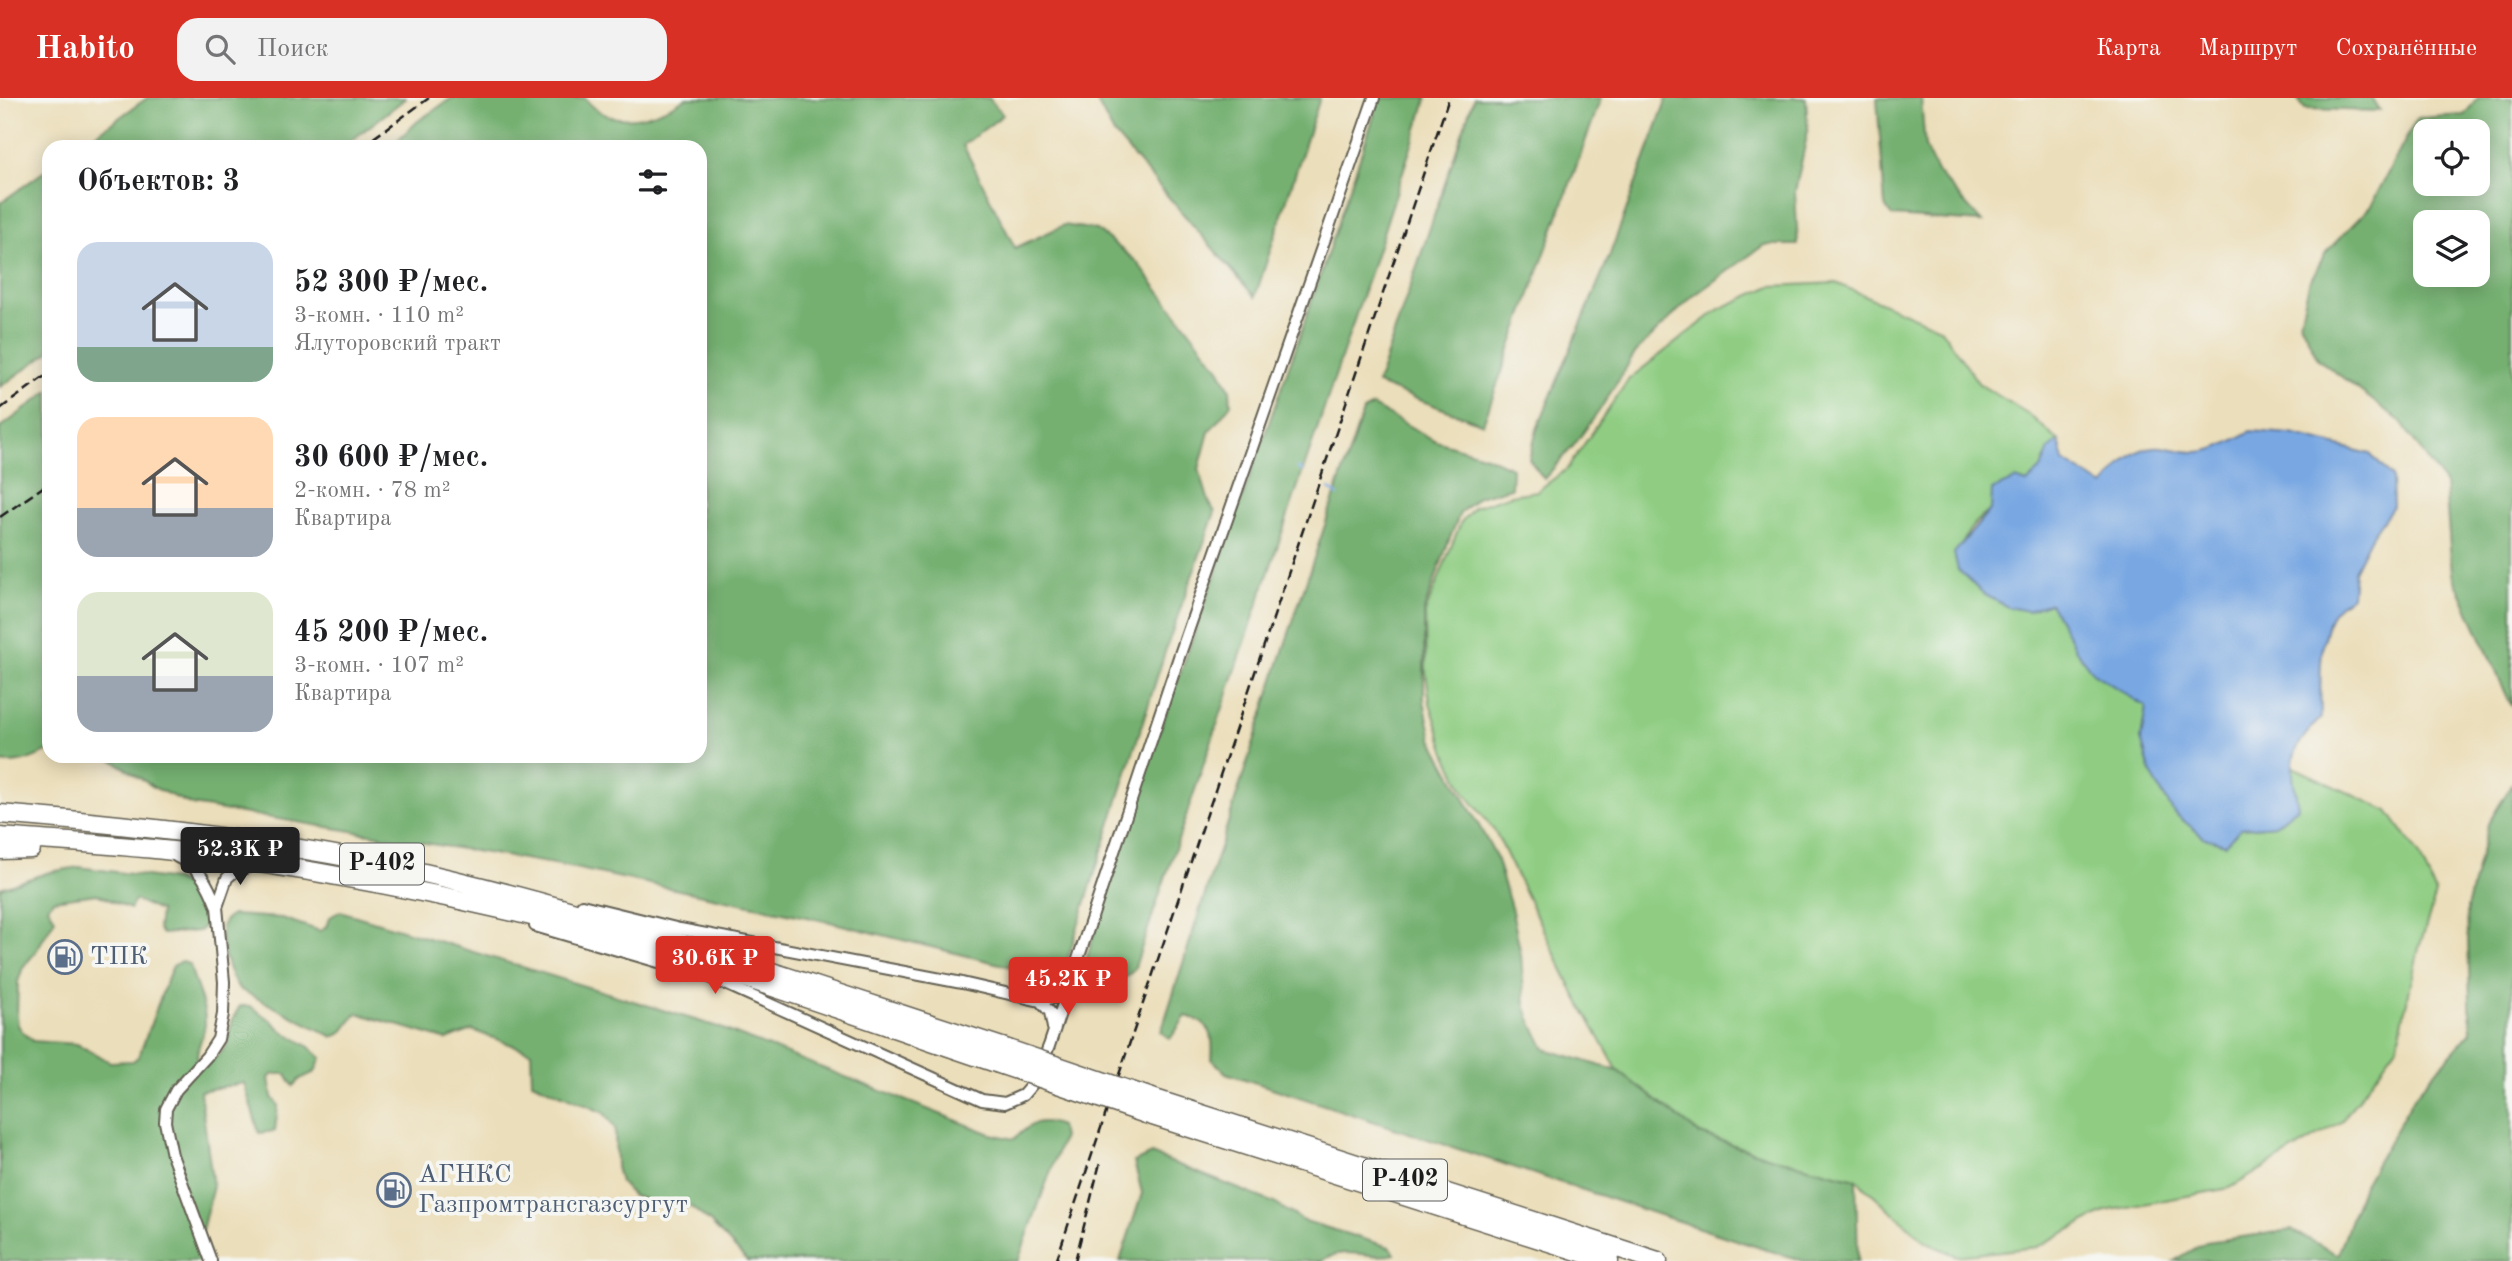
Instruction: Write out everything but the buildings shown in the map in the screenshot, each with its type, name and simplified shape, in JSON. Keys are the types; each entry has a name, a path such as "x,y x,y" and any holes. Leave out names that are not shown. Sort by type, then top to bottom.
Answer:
{"main road":[{"path":"0,811 20,811 73,821"},
{"path":"0,811 73,821"},
{"name":"Р-402","path":"73,821 227,838 385,865 452,879 698,948 999,1055 1609,1261"},
{"path":"0,837 158,850"},
{"path":"0,850 34,849 67,842"},
{"name":"Р-402","path":"158,850 260,863 446,897 529,916 657,951 999,1055"},
{"name":"Р-402","path":"1149,1106 1658,1261"}],"street":[{"path":"446,897 710,977 982,1100 1005,1103 1023,1095 1034,1082 1049,1046 1179,657 1374,98"},
{"path":"158,850 190,862 210,888 217,907 224,982 223,1014 218,1039 169,1100 165,1122 172,1155 211,1261"},
{"path":"217,907 227,878 242,868 260,863"},
{"path":"452,879 522,890 680,929 962,983 1040,1001 1050,1000 1063,992 1082,949"},
{"path":"1040,1001 1052,1017 1053,1029 1049,1046"}],"green space":[{"path":"147,98 406,98 352,140 88,140"},
{"path":"452,98 585,98 596,109 608,115 634,118 661,111 686,98 989,98 1003,115 963,145 1015,248 1064,225 1097,230 1136,261 1220,370 1230,390 1231,404 1209,432 1199,469 1209,502 1215,512 1166,649 1066,964 1055,972 1036,973 830,922 560,865 192,805 155,788 118,763 707,763 707,140 398,140 418,121"},
{"path":"1095,98 1320,98 1255,297 1114,134"},
{"path":"1380,98 1427,98 1134,970 1115,985 1095,986 1081,976 1142,781 1300,335"},
{"path":"1474,98 1601,98 1483,424 1377,384"},
{"path":"1667,98 1806,98 1808,131 1795,192 1798,245 1764,245 1692,297 1636,352 1599,411 1544,479 1529,459 1537,429 1609,257"},
{"path":"1877,98 1921,98 1925,147 1937,172 1982,222 1892,216 1885,206"},
{"path":"2297,98 2372,98 2380,111 2305,109"},
{"path":"2478,98 2512,98 2512,707 2452,574 2445,484 2400,421 2318,359 2300,322 2309,283 2326,252 2370,207 2413,126 2413,196 2490,196 2490,119 2417,118 2464,115"},
{"path":"42,173 42,357 0,387 0,203"},
{"path":"1836,283 1940,328 1979,384 2027,413 2059,441 2031,480 1988,512 1971,529 1964,542 1958,570 1972,581 2027,611 2050,602 2146,707 2141,739 2241,828 2275,825 2298,807 2291,766 2388,811 2420,856 2436,894 2419,948 2397,1046 2341,1122 2230,1188 2106,1211 2037,1247 1957,1256 1927,1243 1856,1179 1773,1158 1700,1134 1618,1071 1571,987 1496,833 1465,793 1446,753 1430,703 1426,672 1425,613 1461,522 1474,507 1511,495 1537,491 1567,469 1629,379 1719,309 1771,286"},
{"path":"42,396 42,754 13,763 0,762 0,428"},
{"path":"1373,406 1436,441 1486,456 1512,468 1511,488 1478,497 1460,513 1448,543 1424,610 1424,701 1432,739 1496,857 1512,911 1521,955 1525,1005 1545,1049 1618,1071 1700,1134 1773,1158 1856,1179 1858,1261 1804,1261 1226,1073 1212,1059 1212,1037 1206,1026 1186,1016 1170,1039 1161,1032 1363,411"},
{"path":"2512,784 2512,1261 2174,1261 2206,1242 2292,1230 2338,1255 2362,1188 2416,1094 2471,1032 2467,908 2488,824"},
{"path":"79,867 175,880 197,898 207,924 199,931 162,934 158,929 160,911 135,900 130,909 97,894 53,900 48,907 55,919 35,953 23,967 18,982 18,1025 33,1041 77,1044 110,1062 133,1061 139,1056 173,966 182,961 190,965 204,1009 205,1024 197,1056 200,1066 221,1053 226,1046 234,1016 240,1006 250,1006 321,1058 315,1072 300,1079 293,1086 286,1074 273,1074 269,1078 272,1097 278,1105 275,1131 259,1133 244,1083 200,1091 213,1186 200,1238 206,1261 0,1261 0,888 50,872"},
{"path":"340,911 718,1027 991,1134 1014,1139 1025,1129 1040,1122 1060,1126 1063,1137 1018,1261 747,1261 710,1222 691,1207 660,1204 633,1196 620,1182 616,1167 615,1128 604,1113 532,1082 531,1052 472,1030 447,1040 357,1013 342,1033 333,1037 239,989 235,984 221,938 221,929 226,919 232,915 282,918 320,931 326,927 329,918"},
{"path":"1151,1154 1274,1203 1302,1220 1390,1247 1395,1254 1377,1256 1350,1253 1331,1256 1321,1261 1120,1261 1142,1193 1134,1162"}],"water":[{"path":"2251,431 2292,434 2370,454 2392,477 2393,506 2371,537 2354,571 2352,596 2334,611 2327,625 2321,665 2321,718 2302,740 2294,758 2293,779 2298,807 2275,825 2241,828 2225,844 2205,838 2174,813 2151,774 2141,739 2146,707 2093,673 2076,650 2050,603 2027,611 2008,607 1985,595 1958,570 1954,553 1991,509 1992,490 2016,479 2027,483 2041,469 2049,449 2059,441 2064,461 2104,486 2121,465 2143,449 2161,447 2191,452 2203,451 2220,447"}],"waterway":[{"path":"1298,468 1302,471"},
{"path":"1329,489 1338,496"}],"railway":[{"path":"371,140 429,98"},
{"path":"1056,1261 1449,98"},
{"path":"0,409 42,378"},
{"path":"0,517 42,488"},
{"path":"1075,1261 1100,1163"}],"place":[{"name":"ТПК","path":"65,957"},
{"name":"АГНКС Газпромтрансгазсургут","path":"394,1190"}]}
